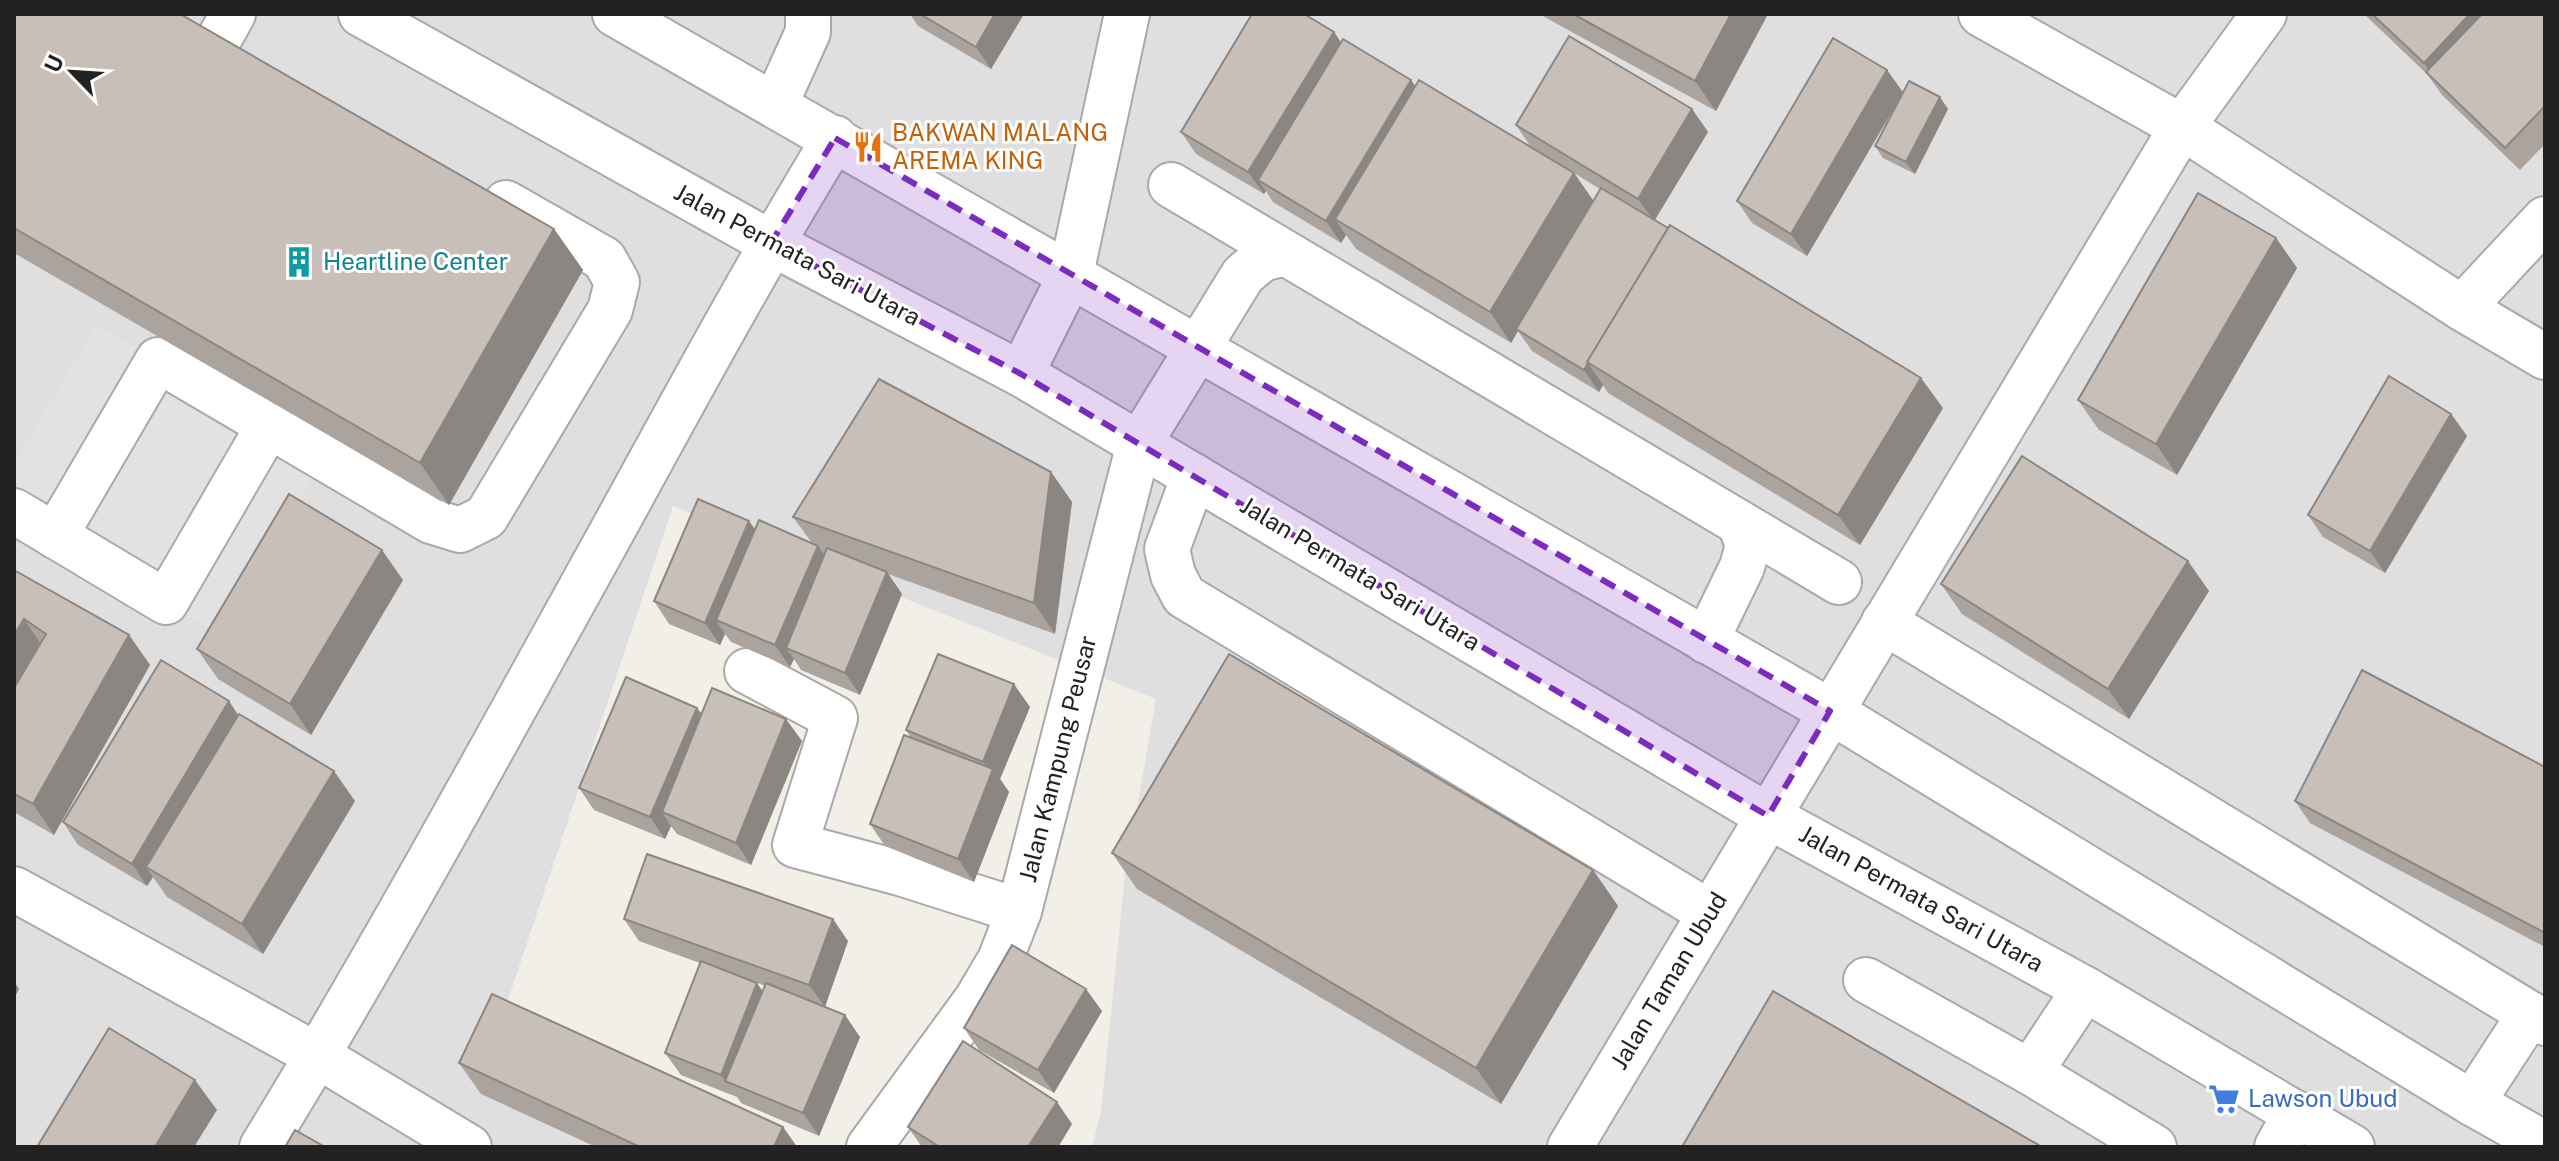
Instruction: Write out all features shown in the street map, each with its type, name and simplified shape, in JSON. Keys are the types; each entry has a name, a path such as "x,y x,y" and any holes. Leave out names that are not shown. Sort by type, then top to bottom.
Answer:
{"street":[{"name":"Jalan Permata Sari Utara","path":"361,14 771,243 1021,374 1768,816 2085,989 2286,1130 2352,1147"},
{"path":"615,14 1830,711 2472,1103 2545,1144"},
{"path":"775,105 808,32 808,14"},
{"path":"1021,374 1071,274 1127,14"},
{"path":"1981,14 2182,127 2462,308 2545,357"},
{"name":"Jalan Taman Ubud","path":"1570,1147 2182,127 2264,14"},
{"path":"213,24 259,62"},
{"path":"262,1147 318,1056 771,243 835,138"},
{"path":"55,536 158,360 431,521 460,530 486,517 610,310 617,282 604,259 472,184"},
{"path":"1171,185 1839,582"},
{"path":"2462,308 2545,219"},
{"name":"Jalan Kampung Peusar","path":"869,1147 977,999 1000,960 1019,911 1139,444 1243,275 1262,259 1285,253"},
{"path":"179,373 203,333"},
{"path":"14,511 166,602 301,371"},
{"path":"1194,476 1167,549 1173,575 1184,596 1710,913"},
{"path":"1706,641 1742,567 1748,545 1740,524"},
{"path":"1884,622 2538,1019 2472,1103"},
{"path":"747,671 835,718 795,845 900,873 1019,911"},
{"path":"14,889 318,1056 469,1147"},
{"path":"1866,980 2030,1072 2154,1147"},
{"path":"2030,1072 2085,989"}],"highlighted area":[{"path":"835,138 1830,711 1768,816 1021,374 771,243"}],"shaded area":[{"path":"14,14 2545,14 2545,1147 1092,1147 1101,1111 1125,875 1156,699 673,506 501,1021 724,1147 14,1147"},
{"path":"476,209 218,634 14,511 14,464 96,325 157,360"}],"building":[{"name":"Heartline Center","path":"14,14 180,14 554,229 420,463 14,228"},
{"path":"920,14 995,14 976,47"},
{"path":"1252,14 1304,14 1334,32 1248,172 1181,132"},
{"path":"1573,14 1731,14 1695,81"},
{"path":"2372,14 2470,14 2424,63"},
{"path":"2482,14 2545,14 2545,106 2505,148 2426,72"},
{"path":"1569,36 1692,109 1638,199 1516,125"},
{"path":"1833,38 1887,70 1791,234 1737,201"},
{"path":"1343,39 1411,80 1326,221 1258,180"},
{"path":"1419,80 1574,173 1490,312 1335,219"},
{"path":"1909,81 1940,97 1906,162 1875,146"},
{"path":"1601,188 1668,228 1584,370 1516,329"},
{"path":"2198,193 2276,238 2156,444 2078,400"},
{"path":"1670,225 1921,378 1838,515 1587,362"},
{"path":"2389,376 2451,414 2370,551 2308,515"},
{"path":"879,379 1051,472 1034,603 793,517"},
{"path":"2022,456 2188,561 2108,689 1941,584"},
{"path":"289,494 382,550 290,704 197,649"},
{"path":"698,499 749,521 705,623 654,601"},
{"path":"759,520 818,546 775,645 716,620"},
{"path":"827,548 887,572 845,673 786,648"},
{"path":"14,570 129,635 33,804 14,794 14,688 46,634 24,619 14,635"},
{"path":"938,654 1014,684 983,762 906,730"},
{"path":"1229,654 1593,870 1476,1068 1112,853"},
{"path":"161,660 229,701 132,864 63,822"},
{"path":"2362,670 2545,767 2545,933 2295,801"},
{"path":"626,677 697,708 650,817 579,788"},
{"path":"712,688 786,719 736,843 662,812"},
{"path":"239,714 334,771 242,924 146,867"},
{"path":"904,735 993,769 958,859 870,824"},
{"path":"647,854 833,919 809,985 624,919"},
{"path":"1012,945 1086,989 1038,1070 964,1028"},
{"path":"701,961 757,983 721,1075 665,1053"},
{"path":"766,983 845,1015 803,1113 725,1081"},
{"path":"1773,991 2042,1147 1682,1147"},
{"path":"492,994 783,1127 774,1147 640,1147 459,1063"},
{"path":"109,1028 195,1080 155,1147 37,1147"},
{"path":"963,1041 1057,1102 1028,1147 940,1147 908,1127"},
{"path":"295,1130 325,1147 285,1147"}],"place":[{"name":"BAKWAN MALANG AREMA KING","path":"868,147"},
{"name":"Heartline Center","path":"299,262"},
{"name":"Lawson Ubud","path":"2224,1099"}]}
